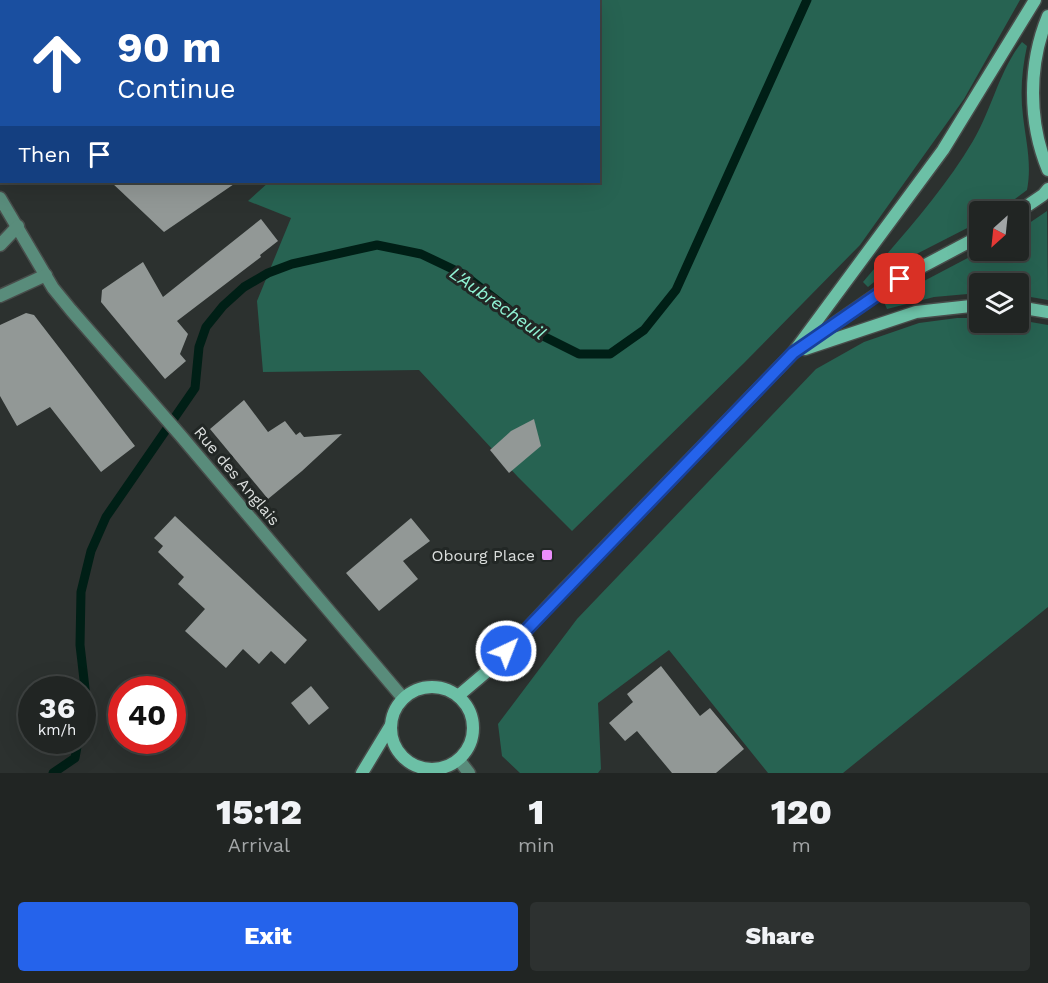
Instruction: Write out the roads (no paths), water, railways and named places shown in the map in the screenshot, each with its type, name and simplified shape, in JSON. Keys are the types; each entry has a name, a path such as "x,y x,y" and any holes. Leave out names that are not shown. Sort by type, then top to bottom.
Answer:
{"street":[{"path":"458,696 491,668 793,353 943,150 1035,0"},
{"path":"1048,16 1035,57 1033,85 1035,121 1041,154 1048,170"},
{"path":"1029,205 1048,189"},
{"name":"Rue des Anglais","path":"0,198 46,275 71,310 404,698"},
{"path":"0,244 18,226"},
{"path":"793,353 900,279 969,242"},
{"path":"0,296 46,275"},
{"path":"793,353 916,312 969,306"},
{"path":"1029,309 1048,312"},
{"path":"436,687 458,696 468,707 473,721 473,735 468,749 459,760 441,769 428,771 405,760 397,750 392,737 391,724 393,714 404,698 413,691 436,687"},
{"path":"362,773 391,724"},
{"path":"459,760 469,773"}],"waterway":[{"name":"L'Aubrecheuil","path":"84,676 80,645 81,592 91,551 106,517 195,388 199,347 206,327 223,306 244,287 268,273 292,264 377,245 421,254 463,274 543,336 579,354 610,354 644,330 676,290 807,0"},
{"name":"L'Aubrecheuil","path":"53,773 75,758 76,754"}],"place":[{"name":"Obourg Place","path":"547,555"}]}
